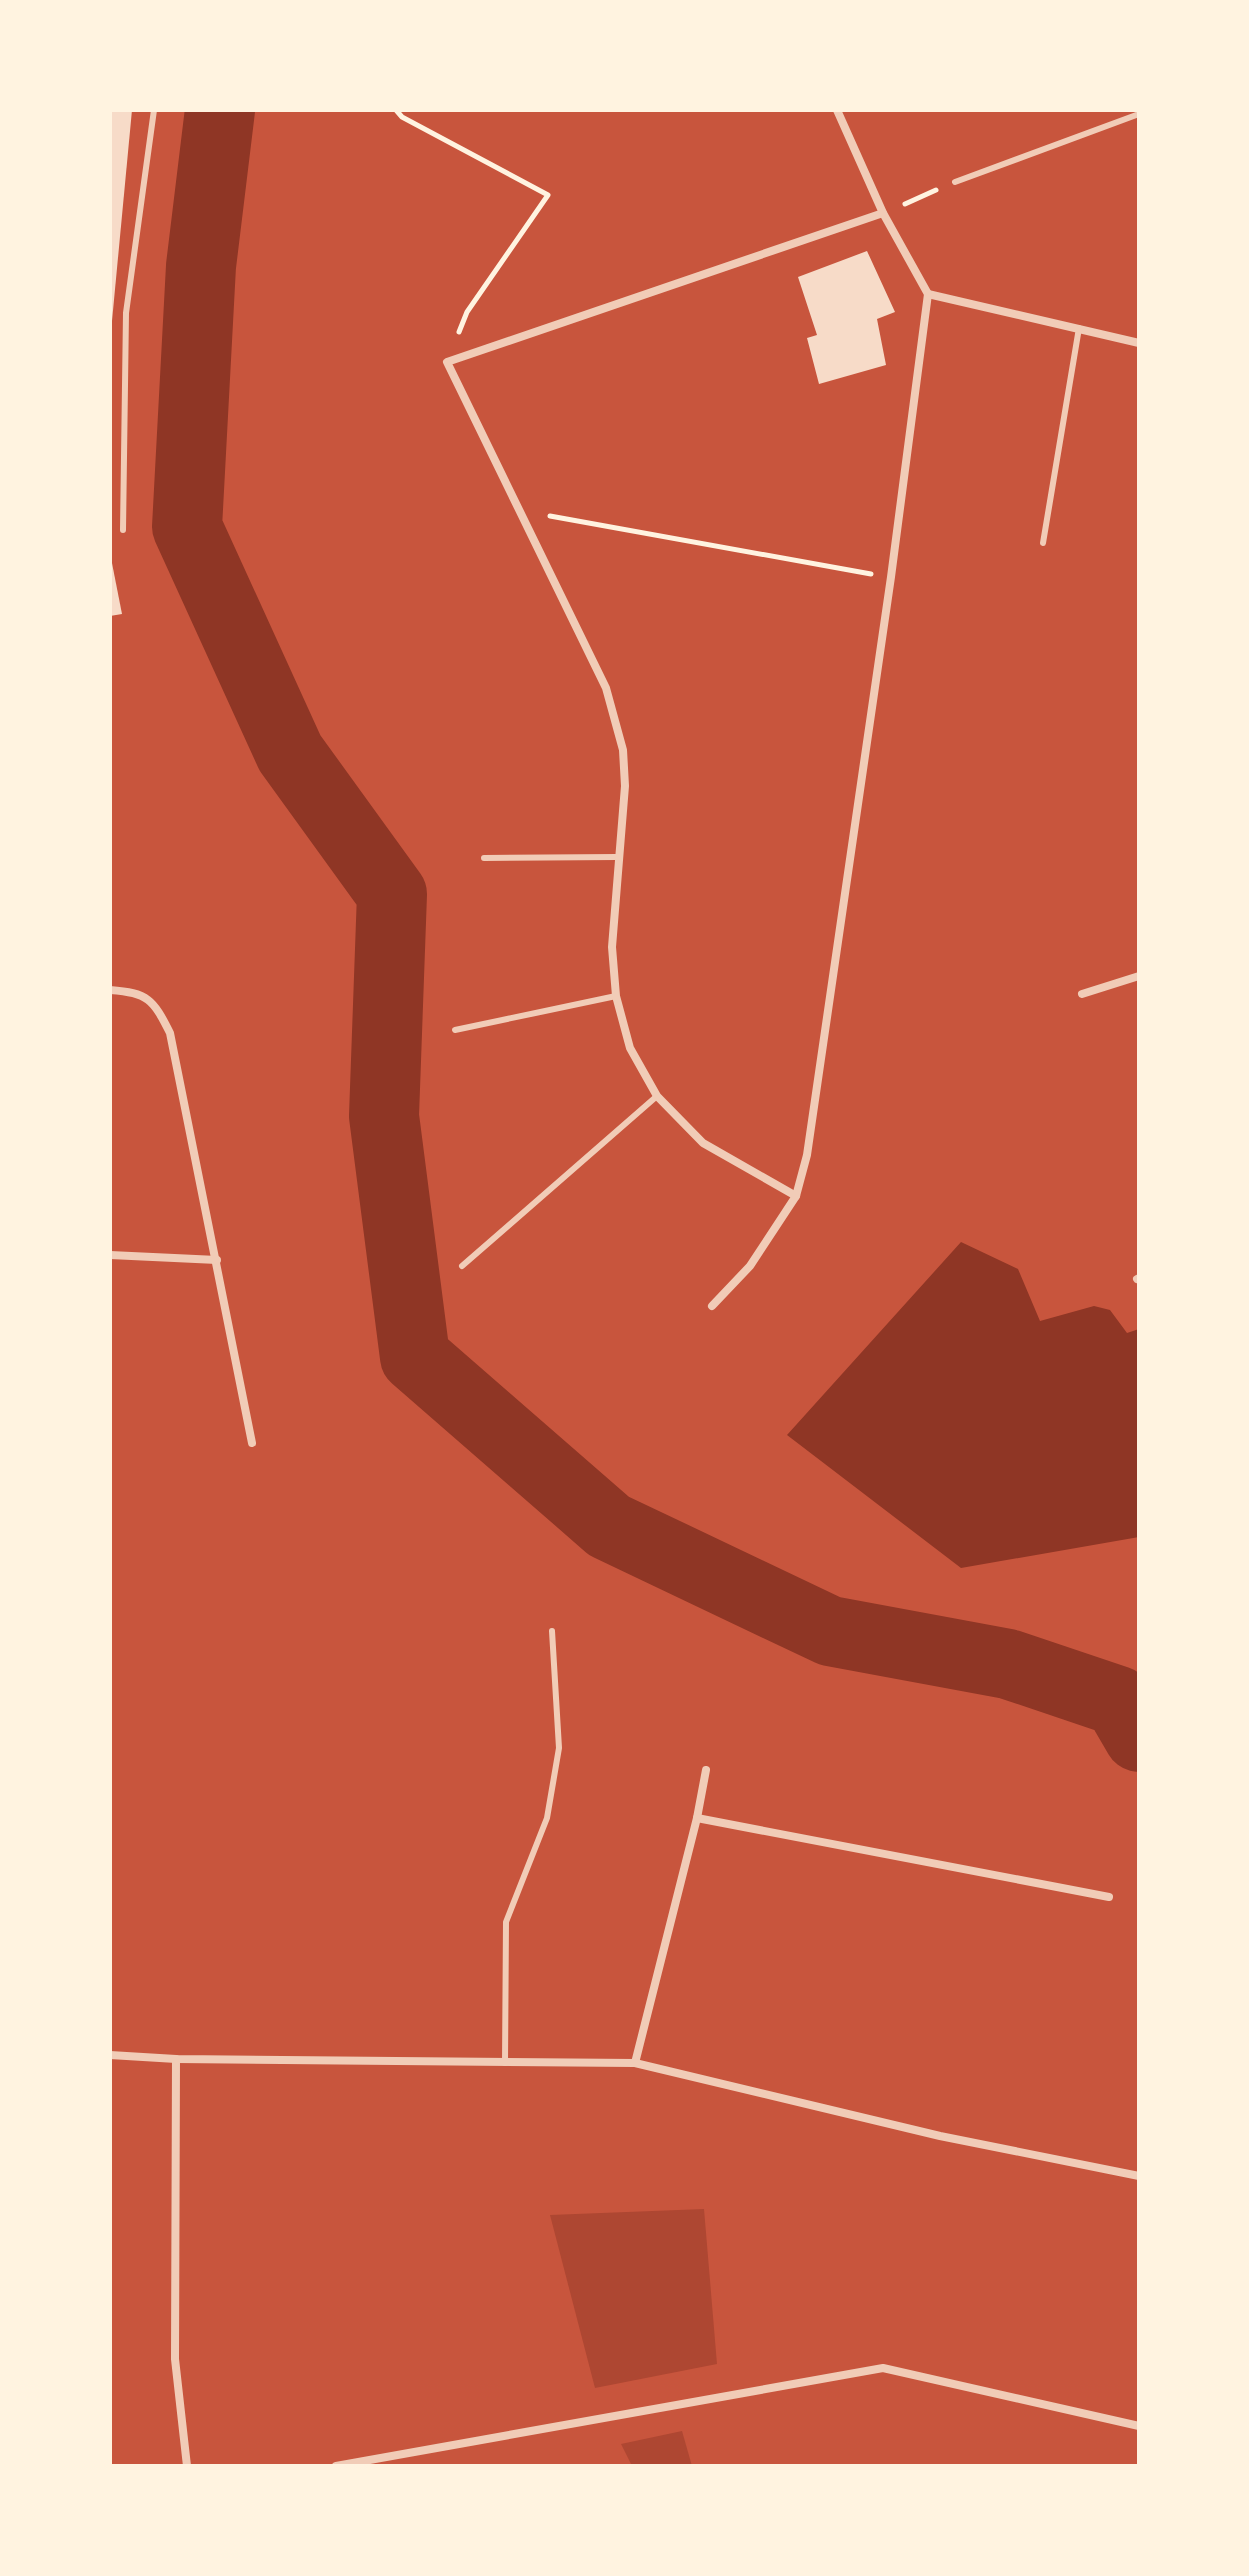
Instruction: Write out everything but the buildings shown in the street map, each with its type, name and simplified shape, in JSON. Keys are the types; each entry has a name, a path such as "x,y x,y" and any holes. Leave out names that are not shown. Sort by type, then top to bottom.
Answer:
{"street":[{"path":"712,1306 750,1266 796,1196 807,1155 891,577 928,294 883,213 837,110"},
{"path":"796,1196 703,1143 657,1096 630,1048 616,996 612,947 625,786 623,750 617,721 606,688 447,362 883,213"},
{"path":"928,294 1139,343"},
{"path":"1082,994 1139,976"},
{"path":"110,990 142,994 159,1010 170,1033 252,1443"},
{"path":"110,1255 217,1260"},
{"path":"635,2063 697,1818 706,1770"},
{"path":"697,1818 1109,1897"},
{"path":"110,2055 176,2059 635,2063 940,2136 1139,2176"},
{"path":"176,2059 175,2359 187,2466"},
{"path":"336,2466 883,2368 1139,2426"}],"lane":[{"path":"123,530 126,313 154,110"},
{"path":"955,182 1139,114"},
{"path":"1043,543 1079,328"},
{"path":"484,858 617,857"},
{"path":"455,1030 616,996"},
{"path":"462,1266 657,1096"},
{"path":"505,2064 506,1922 547,1818 559,1748 552,1631"}],"path":[{"path":"396,110 402,117 548,195 467,312 447,362"},
{"path":"883,213 955,182"},
{"path":"519,510 891,577"}],"shaded area":[{"path":"961,1242 1018,1269 1040,1321 1094,1306 1110,1310 1127,1333 1139,1329 1139,1537 961,1568 787,1435"},
{"path":"704,2209 717,2364 595,2388 550,2215"},
{"path":"682,2431 692,2466 632,2466 621,2444"}],"waterway":[{"path":"220,110 201,266 187,527 290,753 392,894 384,1116 415,1357 609,1526 830,1631 1008,1664 1118,1701 1139,1737"}]}
